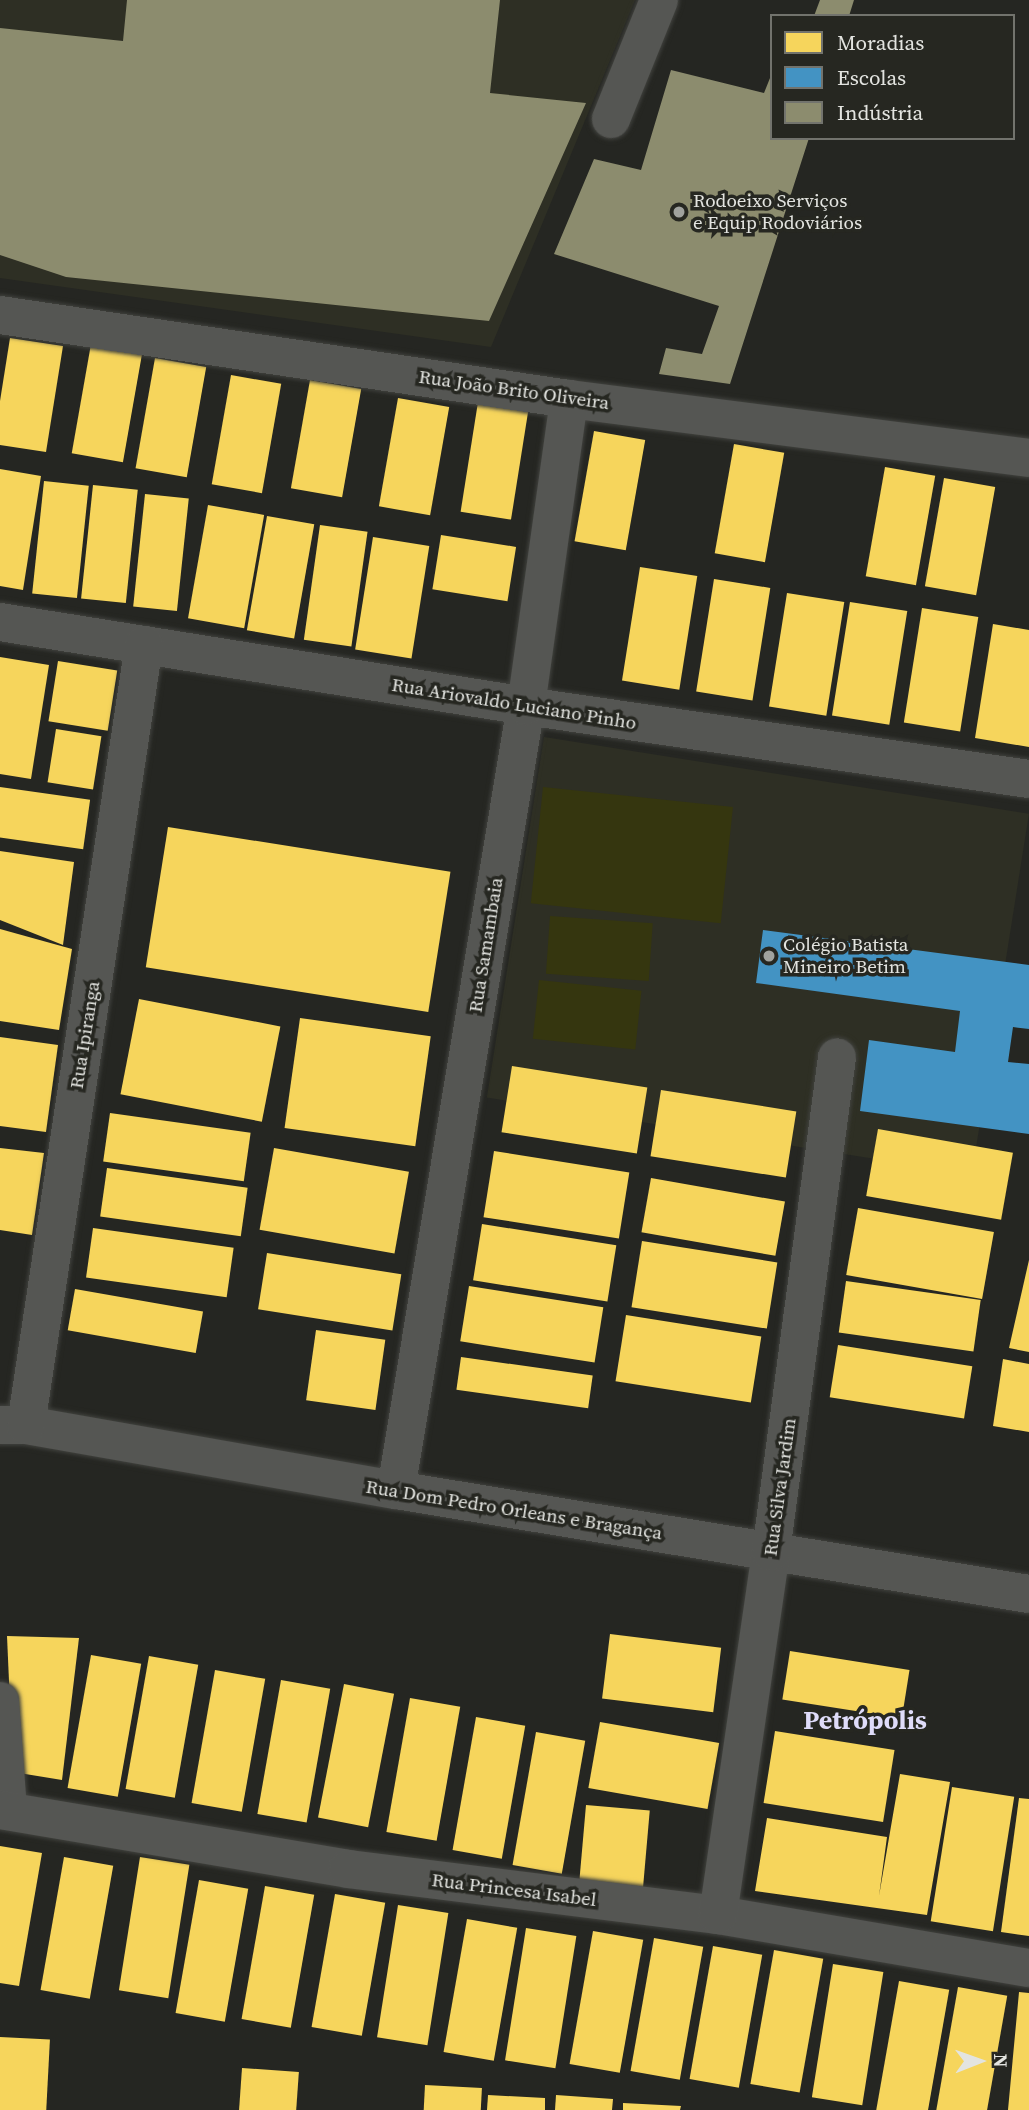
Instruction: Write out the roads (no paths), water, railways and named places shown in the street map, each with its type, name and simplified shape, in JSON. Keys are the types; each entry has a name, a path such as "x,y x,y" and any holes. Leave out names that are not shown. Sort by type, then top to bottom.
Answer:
{"street":[{"path":"611,119 659,0"},
{"name":"Rua João Brito Oliveira","path":"0,315 569,399 1029,458"},
{"name":"Rua Samambaia","path":"396,1490 526,706 569,399"},
{"name":"Rua Ariovaldo Luciano Pinho","path":"0,622 526,706 1029,779"},
{"name":"Rua Ipiranga","path":"13,1425 144,645"},
{"name":"Rua Silva Jardim","path":"718,1915 771,1552 837,1057"},
{"name":"Rua Dom Pedro Orleans e Bragança","path":"13,1425 1029,1594"},
{"path":"0,1701 4,1810"},
{"name":"Rua Princesa Isabel","path":"4,1810 348,1870 718,1915 1029,1968"}],"place":[{"name":"Rodoeixo Serviços e Equip Rodoviários","path":"679,212"},
{"name":"Colégio Batista Mineiro Betim","path":"769,956"}],"district":[{"name":"Petrópolis","path":"865,1721"}]}
